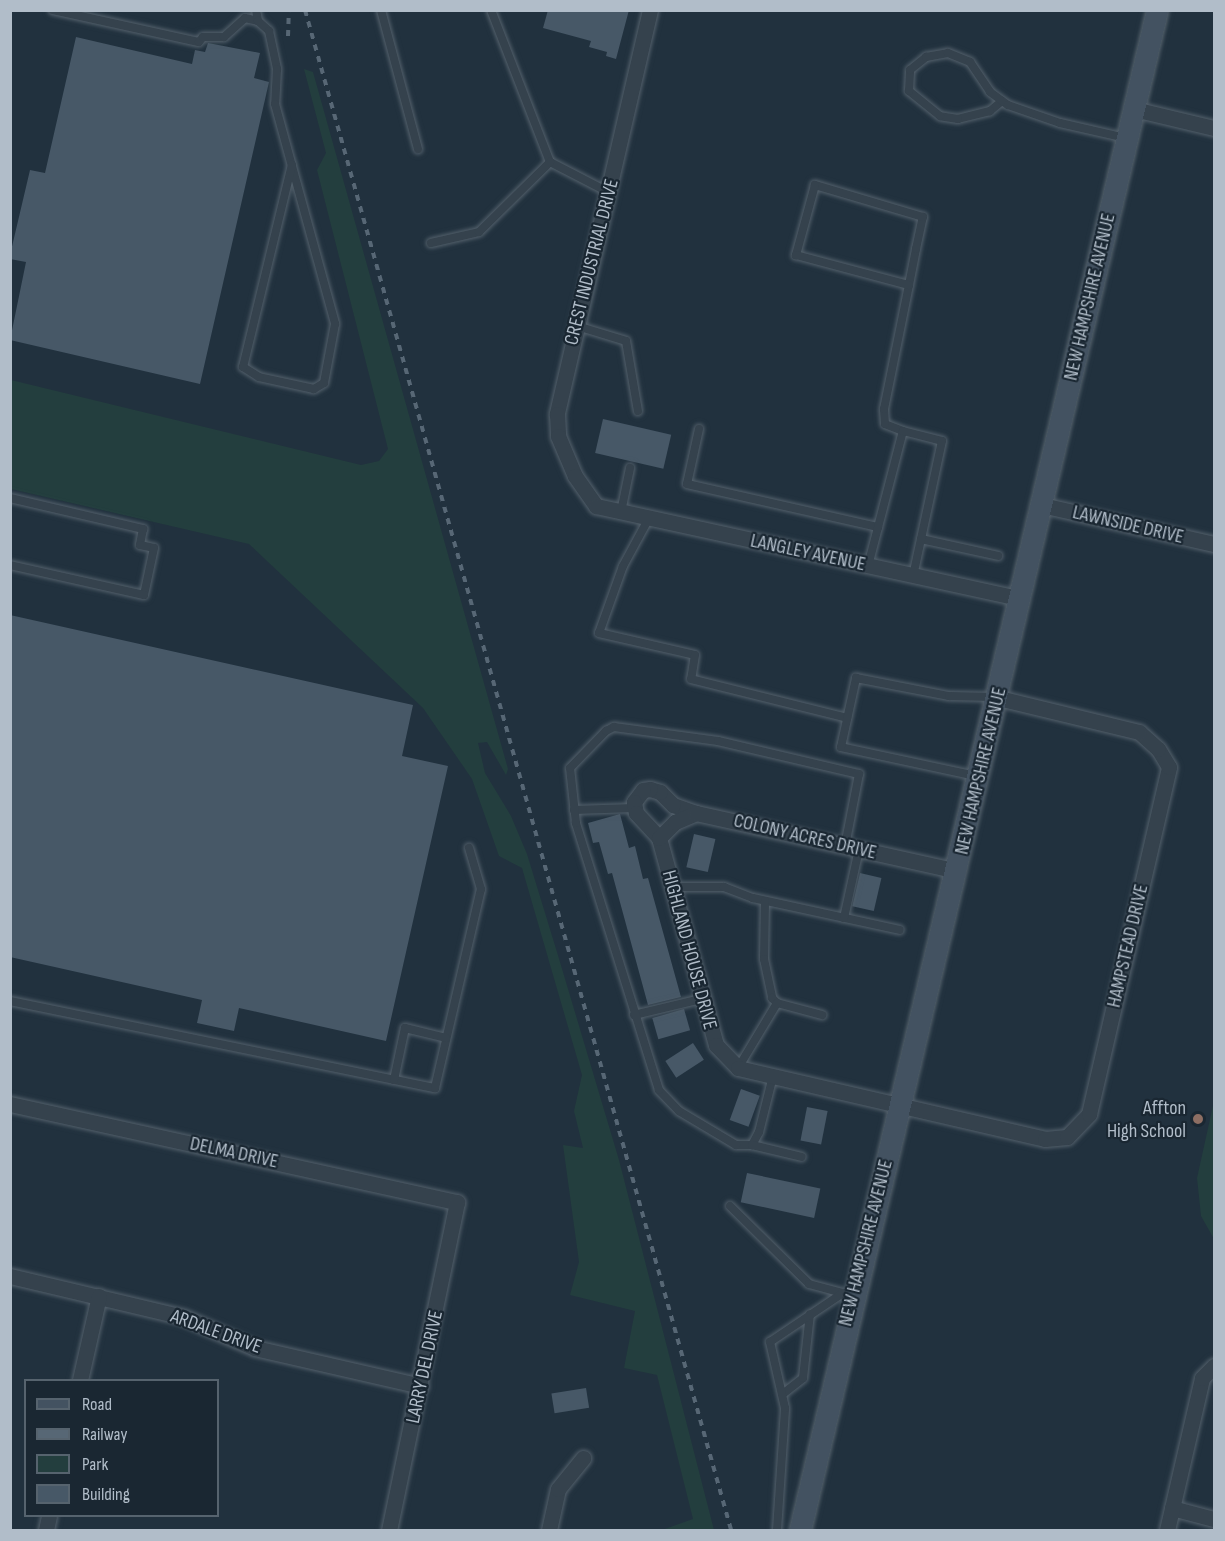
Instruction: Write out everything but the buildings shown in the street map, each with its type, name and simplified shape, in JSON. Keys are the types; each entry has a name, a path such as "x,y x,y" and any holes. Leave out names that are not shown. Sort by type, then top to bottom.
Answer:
{"street":[{"name":"CREST INDUSTRIAL DRIVE","path":"596,506 567,462 558,436 557,414 575,326 609,193 650,10"},
{"name":"NEW HAMPSHIRE AVENUE","path":"800,1530 848,1294 900,1104 958,871 1157,10"},
{"path":"1134,110 1215,128"},
{"name":"LAWNSIDE DRIVE","path":"1042,505 1215,544"},
{"name":"LANGLEY AVENUE","path":"596,506 1021,598"},
{"name":"HAMPSTEAD DRIVE","path":"900,1104 1045,1139 1067,1137 1089,1113 1169,767 1158,749 1139,732 998,698"},
{"name":"COLONY ACRES DRIVE","path":"634,808 638,794 650,789 674,805 696,813 958,871"},
{"path":"634,808 659,838 675,822 696,813"},
{"name":"HIGHLAND HOUSE DRIVE","path":"659,838 701,999 716,1045 738,1068"},
{"path":"738,1068 900,1104"},
{"name":"DELMA DRIVE","path":"10,1104 457,1202"},
{"name":"LARRY DEL DRIVE","path":"389,1530 422,1386 457,1202"},
{"name":"ARDALE DRIVE","path":"10,1276 183,1317 255,1348 422,1386"},
{"path":"80,1379 99,1296"},
{"path":"1167,1530 1202,1378 1215,1366"},
{"path":"549,1530 558,1489 583,1458"},
{"path":"1172,1508 1215,1519"}],"lane":[{"path":"53,10 199,42 203,37 224,37 245,18 258,21 269,31 277,69 275,104 292,165 335,324 324,383 314,389 258,377 243,367 292,165"},
{"path":"255,10 258,21"},
{"path":"381,10 418,149"},
{"path":"491,10 550,162 609,193"},
{"path":"1002,101 990,111 958,119 940,116 909,91 910,70 926,57 948,53 970,63 990,92 1002,101 1060,123 1127,138"},
{"path":"431,243 480,232 550,162"},
{"path":"909,285 796,255 815,186 923,217 884,409 885,424 942,441 913,576"},
{"path":"575,326 626,341 638,411"},
{"path":"699,429 687,484 878,527"},
{"path":"868,566 903,431"},
{"path":"621,512 630,468"},
{"path":"10,498 143,529 140,545 154,548 144,595 10,565"},
{"path":"649,518 623,566 599,633 695,655 691,679 847,718"},
{"path":"921,539 998,556"},
{"path":"980,777 841,747 856,678 950,696 984,694 998,698"},
{"path":"802,1157 752,1145 735,1145 680,1111 659,1090 634,1015 574,810 570,768 606,730 614,727 659,731 718,741 859,774 844,918"},
{"path":"574,810 634,808"},
{"path":"10,1000 435,1088 481,889 469,848"},
{"path":"672,887 724,887 765,900 900,930"},
{"path":"765,900 764,959 772,998 777,1003 822,1014"},
{"path":"634,1015 701,999"},
{"path":"738,1068 777,1003"},
{"path":"394,1080 405,1028 446,1038"},
{"path":"752,1145 759,1132 773,1076"},
{"path":"730,1206 809,1284 848,1294"},
{"path":"777,1530 784,1393 771,1340 810,1314 848,1294"},
{"path":"784,1393 803,1378 810,1314"}],"green space":[{"path":"304,69 313,72 508,769 506,775 487,742 478,743 485,773 511,816 527,854 557,952 619,1160 714,1530 662,1530 693,1519 657,1375 624,1368 635,1311 570,1295 579,1262 563,1145 583,1148 574,1111 582,1075 522,868 499,856 472,779 423,708 249,544 11,489 11,380 361,465 379,461 388,449 317,170 326,153"},
{"path":"1214,1101 1214,1239 1201,1216 1197,1178"}],"railway":[{"path":"288,36 289,10"},
{"path":"305,10 731,1530"}],"place":[{"name":"Affton High School","path":"1198,1119"}]}
